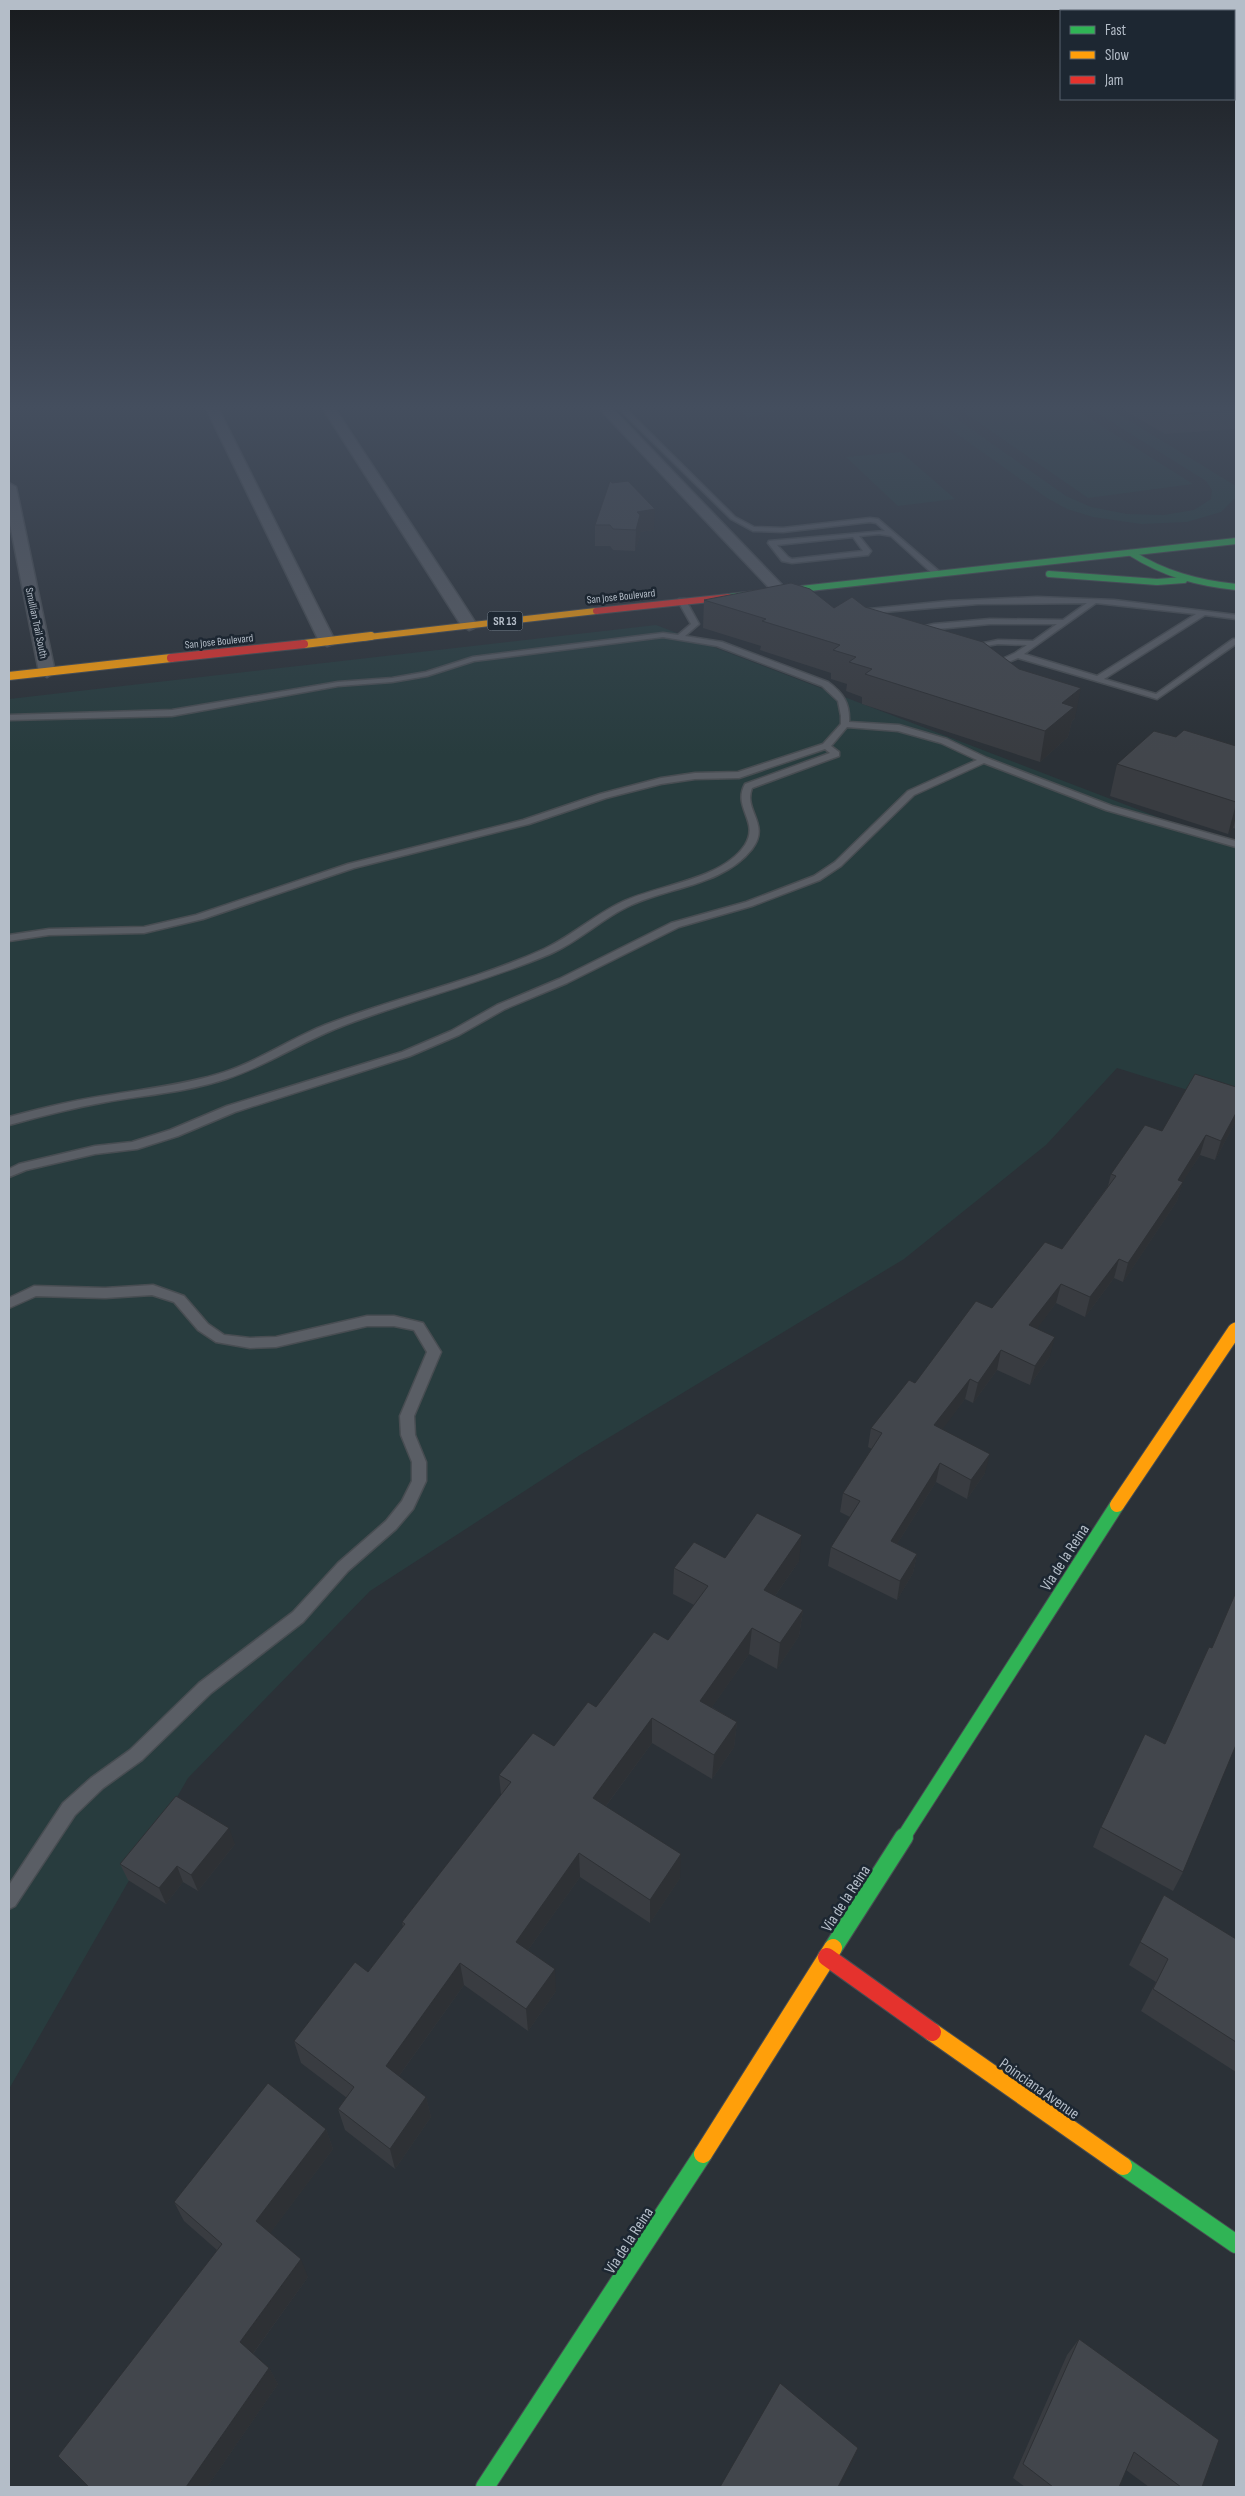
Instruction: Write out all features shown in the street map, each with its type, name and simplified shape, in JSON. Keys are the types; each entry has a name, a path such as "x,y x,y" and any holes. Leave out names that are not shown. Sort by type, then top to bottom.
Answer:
{"main road":[{"name":"San Jose Boulevard","path":"9,676 1236,541"},
{"path":"1131,553 1149,566 1184,580"},
{"path":"988,567 1157,582 1184,580 1236,587"},
{"name":"Via de la Reina","path":"485,2487 693,2170 827,1957 1121,1499 1236,1328"},
{"name":"Poinciana Avenue","path":"827,1957 1236,2244"}],"street":[{"name":"Smullian Trail South","path":"16,520 47,672"},
{"path":"268,520 327,641"},
{"path":"402,520 432,564 469,625"},
{"path":"712,520 779,590"}],"lane":[{"path":"738,520 753,529 783,530 866,520"},
{"path":"874,520 878,521 937,573"},
{"path":"855,535 867,551 865,553 792,561 785,559 772,543 879,532 893,534"},
{"path":"801,588 815,598"},
{"path":"682,601 695,624 682,636"},
{"path":"855,613 927,605 1005,601 1094,601 1236,617"},
{"path":"980,664 990,667 1018,655 1094,601"},
{"path":"1098,679 1203,613"},
{"path":"906,630 949,624 1028,620 1065,622"},
{"path":"9,717 172,713 338,684 392,680 427,674 473,659 502,654 663,635 682,636 719,644 825,684 836,691 846,704 846,724 826,746 738,775 695,776 661,781 603,796 526,822 351,866 208,914 144,930 48,932 9,938"},
{"path":"1018,655 1157,697 1236,640"},
{"path":"961,648 998,642 1036,643"},
{"path":"846,724 899,728 944,741 984,760 1068,790 1108,808 1236,844"},
{"path":"9,1121 92,1101 182,1087 222,1077 353,1018 504,968 548,951 577,936 625,904 689,882 734,860 749,847 755,833 755,821 744,802 743,794 748,786 836,754 826,746"},
{"path":"785,760 796,768"},
{"path":"9,1173 23,1167 96,1150 133,1146 174,1133 231,1109 406,1054 455,1033 501,1007 563,981 675,925 749,904 817,878 838,864 911,794 984,760"},
{"path":"738,775 748,786"},
{"path":"9,1303 34,1291 105,1293 152,1290 179,1299 203,1326 221,1339 250,1343 276,1342 367,1321 394,1321 418,1326 434,1352 407,1416 408,1435 418,1462 419,1481 408,1505 391,1525 343,1567 298,1618 206,1688 136,1755 97,1783 69,1809 9,1900"}],"green space":[{"path":"1117,520 1192,520 1187,522 1141,524"},
{"path":"656,625 1236,847 1236,1105 1117,1068 1046,1145 904,1259 580,1455 370,1591 188,1778 9,2089 9,699"}],"building":[{"path":"597,520 639,520 636,530 613,529 610,525 595,525"},
{"path":"791,583 810,589 834,608 852,597 865,607 983,642 1019,669 1081,688 1062,703 1074,707 1045,731 865,674 872,669 849,662 856,657 833,650 840,645 762,621 766,619 704,600"},
{"path":"1184,730 1236,746 1236,802 1117,764 1154,731 1176,737"},
{"path":"1195,1074 1236,1087 1236,1113 1221,1141 1206,1135 1178,1180 1183,1182 1128,1263 1119,1259 1090,1297 1061,1284 1029,1325 1055,1337 1035,1366 1001,1350 978,1383 970,1379 934,1425 990,1454 971,1480 940,1463 891,1541 917,1554 900,1581 831,1547 860,1501 843,1493 882,1433 871,1428 909,1380 915,1383 976,1301 992,1308 1045,1242 1062,1249 1116,1176 1111,1174 1145,1125 1162,1131"},
{"path":"757,1513 802,1535 764,1590 803,1610 780,1643 752,1628 700,1701 737,1722 714,1755 652,1718 593,1798 681,1854 650,1900 579,1853 516,1942 555,1969 526,2009 460,1963 386,2066 426,2097 390,2149 338,2109 354,2087 294,2041 355,1962 368,1972 405,1924 402,1922 511,1782 499,1775 533,1733 554,1746 588,1702 596,1707 654,1632 668,1640 708,1586 674,1568 694,1542 725,1558"},
{"path":"1236,1592 1236,1745 1183,1872 1101,1827 1145,1734 1165,1744 1209,1647 1212,1648"},
{"path":"176,1796 229,1828 191,1875 177,1866 159,1888 120,1864"},
{"path":"1164,1895 1236,1939 1236,2042 1153,1989 1168,1959 1140,1942"},
{"path":"268,2083 326,2129 256,2221 301,2259 240,2342 269,2368 186,2487 89,2487 58,2456 222,2244 174,2202"},
{"path":"1079,2339 1219,2440 1202,2487 1181,2487 1134,2452 1119,2487 1053,2487 1023,2464"},
{"path":"780,2383 858,2448 838,2487 720,2487"}],"traffic: fast":[{"path":"729,597 1236,541"},
{"path":"1131,553 1168,573 1194,581 1236,587"},
{"path":"1049,574 1157,582 1184,580"},
{"path":"833,1948 1117,1505"},
{"path":"485,2487 703,2154"},
{"path":"1123,2166 1236,2244"}],"traffic: slow":[{"path":"304,644 596,611"},
{"path":"9,676 171,658"},
{"path":"1117,1505 1236,1328"},
{"path":"703,2154 833,1948"},
{"path":"932,2032 1123,2166"}],"traffic: jam":[{"path":"596,611 729,597"},
{"path":"171,658 304,644"},
{"path":"827,1957 932,2032"}]}
